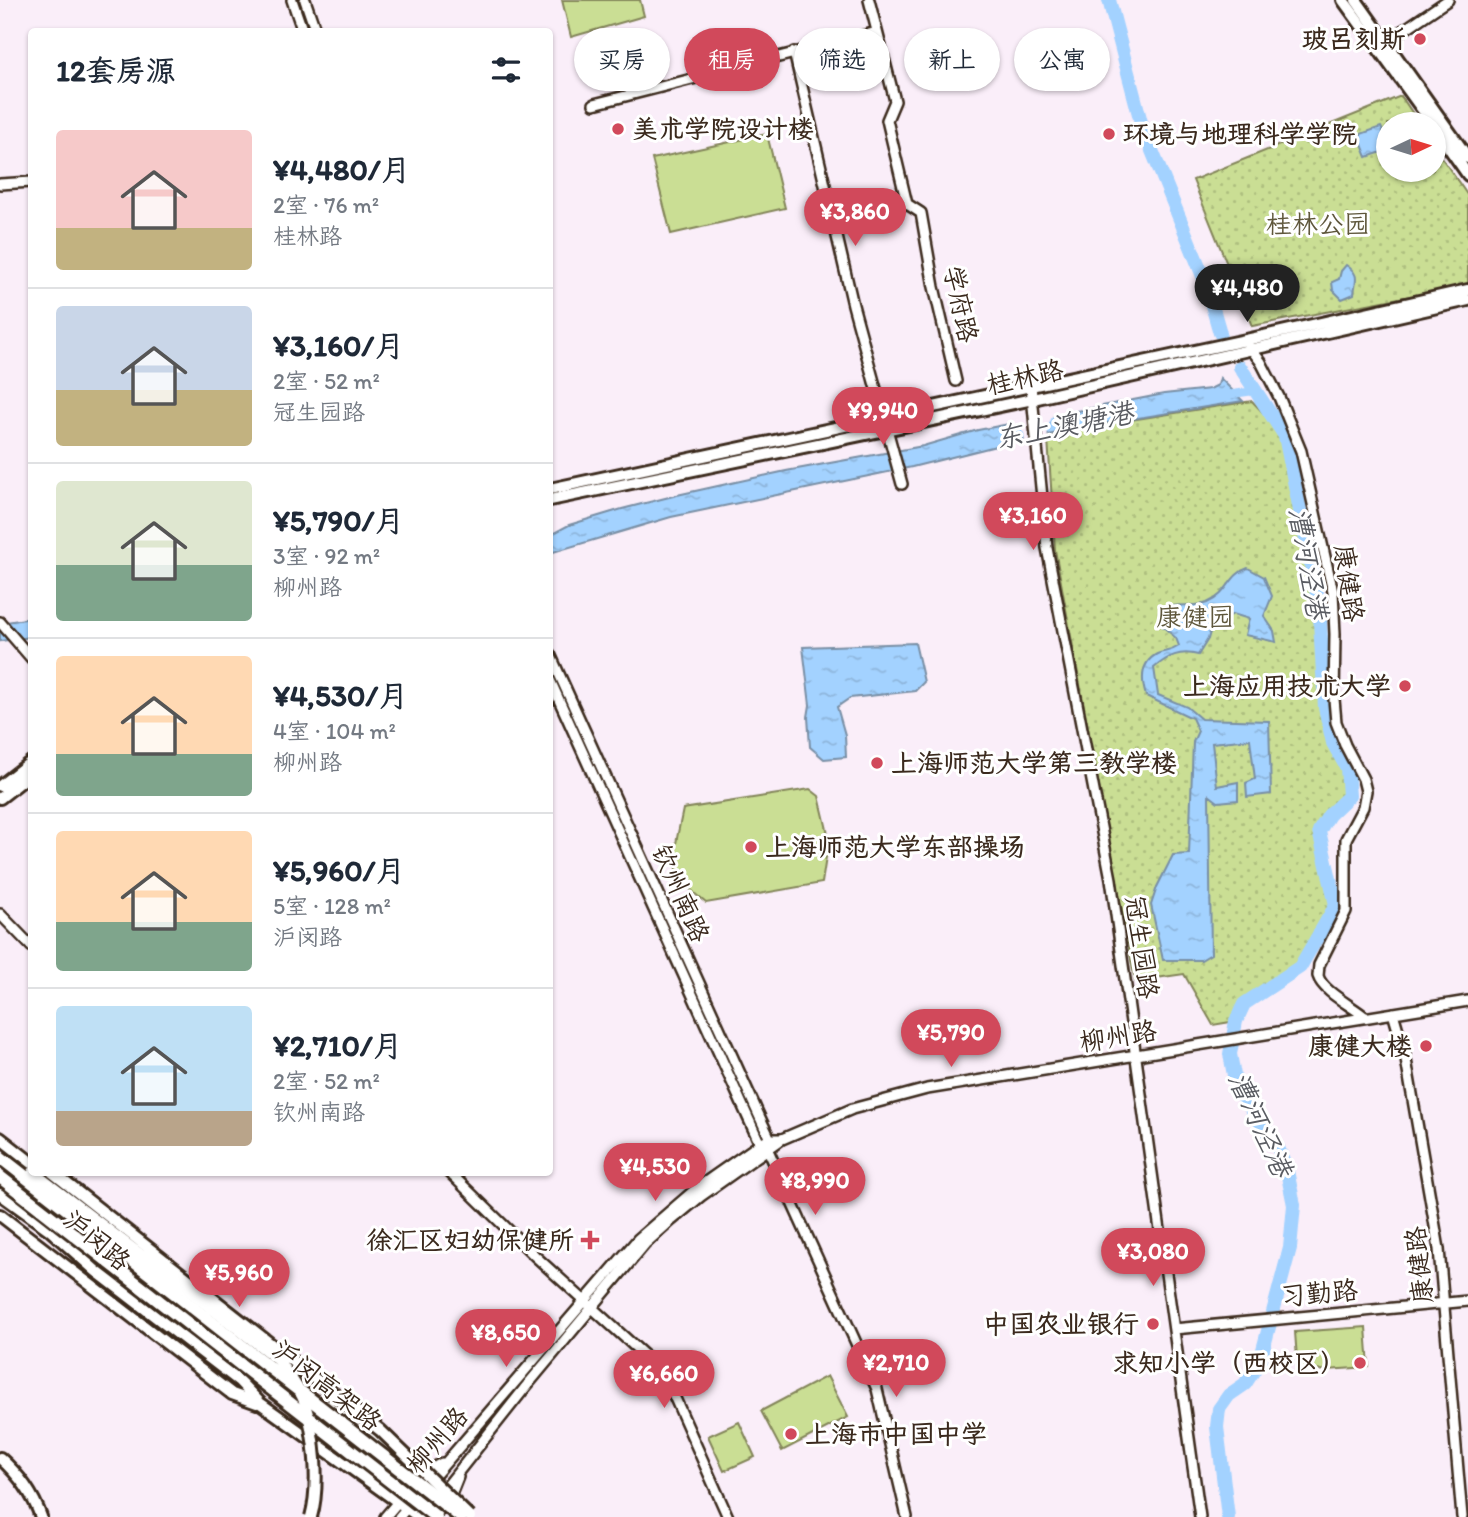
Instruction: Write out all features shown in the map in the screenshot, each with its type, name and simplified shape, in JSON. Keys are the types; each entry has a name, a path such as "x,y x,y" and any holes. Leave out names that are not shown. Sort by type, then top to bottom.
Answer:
{"highway":[{"name":"沪闵高架路","path":"0,1157 461,1517"},
{"name":"沪闵高架路","path":"0,1177 436,1511"}],"main road":[{"path":"1343,0 1382,45 1468,158"},
{"path":"1356,0 1425,112"},
{"path":"1446,144 1468,175"},
{"name":"桂林路","path":"553,499 1033,399 1468,290"},
{"name":"桂林路","path":"553,488 1031,386 1468,300"},
{"path":"0,786 28,764"},
{"path":"0,798 28,776"},
{"path":"0,1132 28,1153"},
{"path":"0,1138 28,1160"},
{"path":"0,1149 28,1169"},
{"name":"沪闵路","path":"0,1149 28,1171"},
{"name":"沪闵路","path":"34,1176 318,1403 338,1409 476,1517"},
{"path":"37,1176 277,1359 298,1390 309,1419 316,1494 312,1517"},
{"name":"沪闵路","path":"48,1176 230,1320 261,1357"},
{"path":"57,1176 380,1430 470,1517"},
{"name":"沪闵路","path":"0,1194 50,1230 96,1271 239,1381 260,1404 421,1517"},
{"name":"沪闵路","path":"0,1215 232,1394 260,1404"},
{"path":"318,1403 416,1489 436,1511 452,1517"},
{"path":"0,1458 33,1497 41,1517"},
{"path":"306,1517 316,1494"}],"street":[{"path":"292,0 302,28"},
{"path":"305,0 315,28"},
{"name":"学府路","path":"869,0 876,28"},
{"path":"1382,45 1448,0"},
{"path":"594,104 794,52"},
{"name":"学府路","path":"890,82 895,101 887,120 907,204 921,213 934,287 956,380"},
{"path":"803,91 853,305 900,480"},
{"path":"0,184 28,182"},
{"name":"康健路","path":"1248,345 1267,374 1296,435 1334,592 1334,710 1340,735 1363,779 1366,791 1363,807 1346,839 1346,911 1319,965 1318,976 1327,991 1347,1002 1365,1017"},
{"name":"冠生园路","path":"1031,386 1051,571 1106,845 1200,1517"},
{"path":"0,622 28,654"},
{"name":"钦州南路","path":"553,661 770,1139"},
{"name":"钦州南路","path":"553,688 877,1389 907,1517"},
{"path":"0,914 28,943"},
{"name":"柳州路","path":"421,1517 436,1511 461,1469 638,1239 667,1212 764,1147 844,1112 907,1093 1468,1001"},
{"name":"康健路","path":"1393,1013 1405,1054 1432,1202 1444,1303 1462,1517"},
{"name":"柳州路","path":"764,1147 770,1139 782,1139"},
{"path":"453,1176 534,1256 645,1356 662,1375 677,1402 728,1517"},
{"name":"习勤路","path":"1174,1328 1468,1301"},
{"name":"柳州路","path":"399,1517 403,1504 416,1489 449,1458 589,1304"},
{"path":"385,1517 403,1504"}],"green space":[{"path":"562,0 640,0 644,16 602,28 574,28 574,36 571,37"},
{"name":"桂林公园","path":"1401,96 1412,112 1376,112 1376,182 1446,182 1446,164 1468,196 1468,285 1252,326 1193,180"},
{"path":"767,134 785,208 671,234 652,159"},
{"name":"康健园","path":"1252,401 1285,436 1319,605 1325,708 1333,743 1347,768 1349,796 1329,815 1319,831 1336,905 1300,967 1244,1004 1236,1021 1213,1025 1184,974 1135,981 1055,550 1048,438 1092,426"},
{"name":"上海师范大学东部操场","path":"810,789 819,796 829,838 822,883 706,903 683,881 675,861 675,851 683,809"},
{"path":"1366,1327 1369,1367 1298,1372 1295,1332"},
{"path":"827,1376 848,1417 782,1451 761,1411"},
{"path":"739,1422 755,1457 724,1471 708,1436"}],"water":[{"path":"1376,129 1376,154 1367,157 1358,135"},
{"path":"1346,265 1354,272 1356,282 1354,294 1342,299 1333,290 1332,282 1339,279"},
{"path":"1220,378 1243,401 1101,424 1004,444 912,467 671,517 553,552 553,533 569,525 677,495 786,471 923,446 978,430 1164,394 1210,389 1218,385"},
{"path":"1248,568 1264,577 1272,596 1264,616 1274,631 1276,642 1245,635 1249,619 1233,614 1212,625 1208,639 1198,655 1175,655 1154,668 1158,695 1187,707 1201,719 1269,721 1271,794 1247,797 1246,783 1255,779 1250,739 1212,743 1217,786 1238,782 1238,800 1218,802 1209,795 1211,954 1201,960 1163,960 1151,905 1173,855 1189,854 1193,742 1198,731 1192,718 1146,696 1143,672 1151,658 1179,646 1176,638 1161,625 1160,614 1165,609 1207,603 1215,599 1236,575"},
{"path":"28,618 28,637 0,641 0,623"},
{"path":"915,643 924,682 915,691 850,698 837,707 845,735 846,757 824,759 810,747 810,705 803,647"}],"pier":[{"path":"1061,410 1053,415 1049,423 1047,439 1025,444 1024,433 1010,420"}],"waterway":[{"name":"漕河泾港","path":"1109,0 1142,126 1205,281 1220,333"},
{"name":"漕河泾港","path":"1228,1517 1217,1427 1219,1409 1229,1395 1245,1384 1260,1361 1290,1248 1294,1205 1286,1166 1278,1148 1236,1086 1230,1054 1236,1021 1244,1004 1300,967 1336,905 1319,831 1329,815 1349,796 1347,768 1333,743 1325,708 1319,605 1285,436 1240,367"},
{"name":"东上澳塘港","path":"1226,395 1254,391"}],"place":[{"name":"玻吕刻斯","path":"1420,39"},
{"name":"美术学院设计楼","path":"618,129"},
{"name":"环境与地理科学学院","path":"1109,134"},
{"name":"上海应用技术大学","path":"1405,686"},
{"name":"上海师范大学第三教学楼","path":"877,763"},
{"name":"上海师范大学东部操场","path":"751,847"},
{"name":"康健大楼","path":"1426,1046"},
{"name":"徐汇区妇幼保健所","path":"590,1240"},
{"name":"中国农业银行","path":"1153,1324"},
{"name":"求知小学（西校区）","path":"1360,1363"},
{"name":"上海市中国中学","path":"791,1434"}]}
